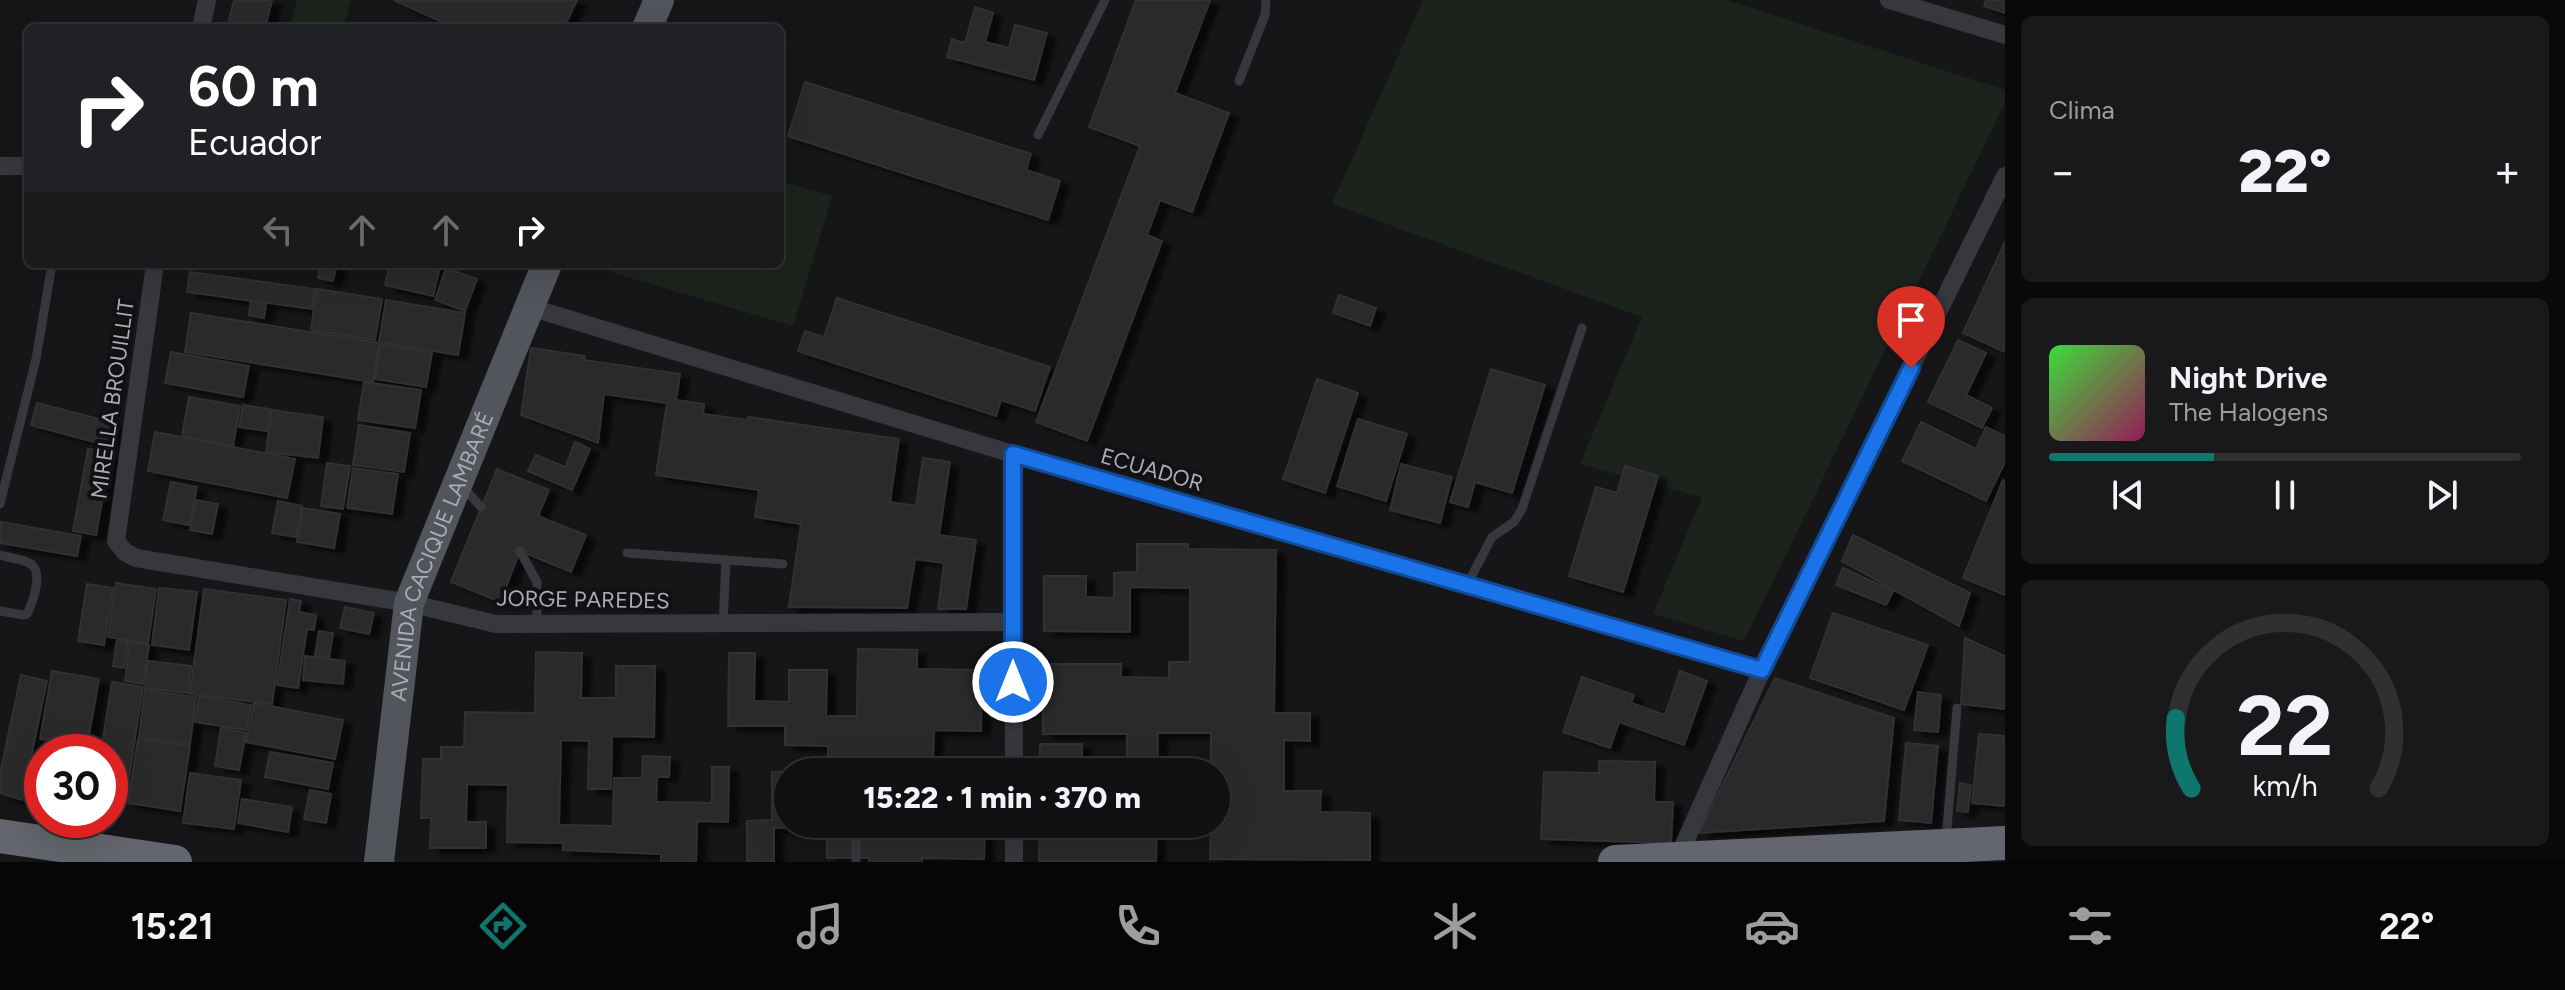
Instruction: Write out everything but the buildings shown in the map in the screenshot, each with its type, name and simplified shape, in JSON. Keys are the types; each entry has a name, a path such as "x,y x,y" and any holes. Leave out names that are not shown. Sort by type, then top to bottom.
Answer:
{"highway":[{"path":"0,836 175,862"},
{"path":"1615,862 2005,843"}],"main road":[{"path":"649,24 659,0"},
{"name":"AVENIDA CACIQUE LAMBARÉ","path":"379,862 409,603 545,268"}],"street":[{"path":"202,24 207,0"},
{"path":"1889,0 2005,35"},
{"path":"0,166 24,166"},
{"path":"1676,861 1762,670 2005,176"},
{"name":"MIRELLA BROUILLIT","path":"116,541 154,268"},
{"name":"ECUADOR","path":"529,307 1013,454 1762,670"},
{"path":"1013,454 1014,758"},
{"name":"JORGE PAREDES","path":"116,541 125,552 136,558 409,603 496,624 1013,622"},
{"path":"1014,838 1014,862"}],"lane":[{"path":"1038,135 1105,0"},
{"path":"1239,81 1265,15 1266,0"},
{"path":"0,504 36,359 51,268"},
{"path":"1467,585 1492,537 1514,522 1522,509 1582,328"},
{"path":"458,482 481,507"},
{"path":"520,551 537,582 537,624"},
{"path":"627,553 783,564"},
{"path":"0,555 31,564 37,579 27,614 0,611"},
{"path":"723,624 726,560"},
{"path":"1946,846 1957,708"},
{"path":"856,838 856,862"}],"shaded area":[{"path":"297,0 351,0 344,24 290,24"},
{"path":"1423,0 1726,0 2005,90 2005,103 1744,641 1653,614 1702,497 1580,464 1642,317 1332,204"},
{"path":"784,182 832,196 793,326 610,272 612,268 784,268"}],"route":[{"path":"1013,682 1013,454 1762,670 1911,368"}]}
